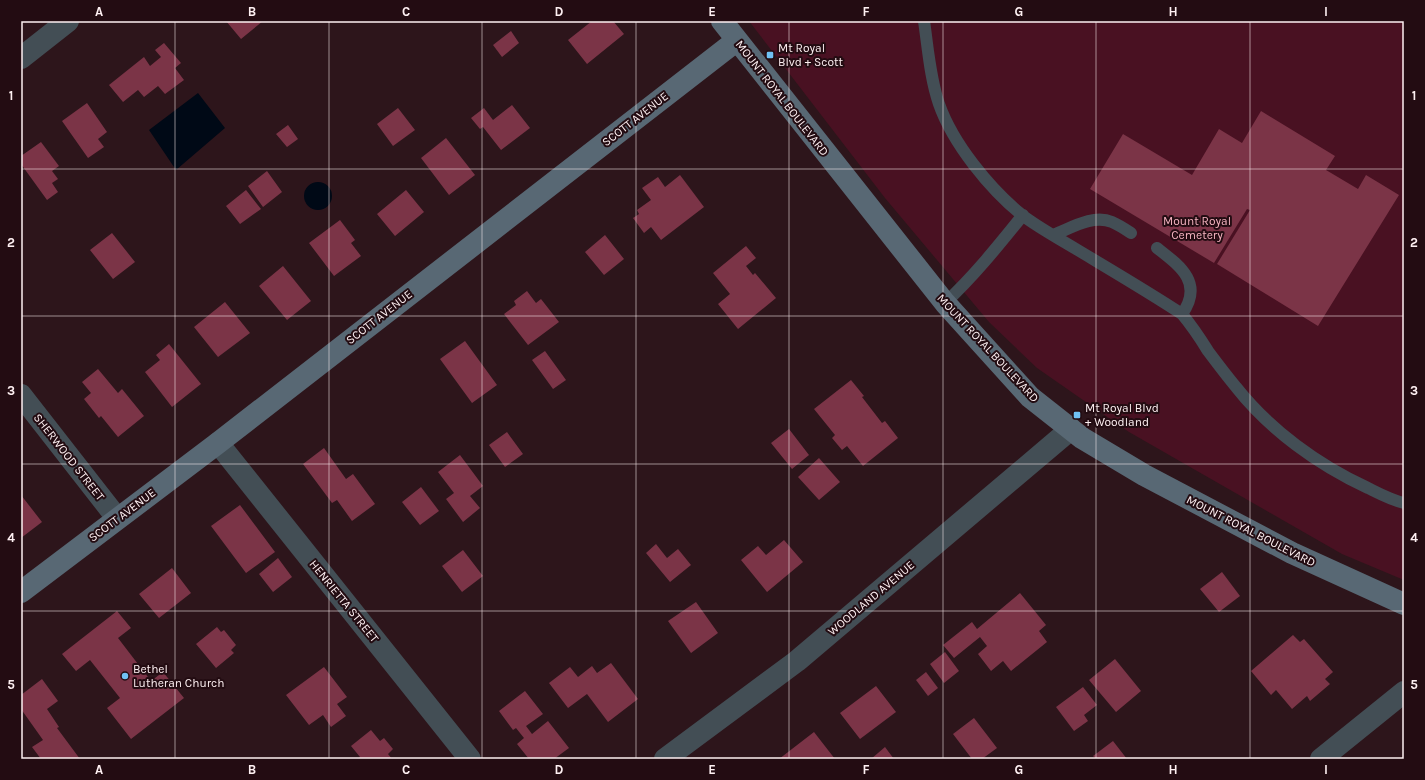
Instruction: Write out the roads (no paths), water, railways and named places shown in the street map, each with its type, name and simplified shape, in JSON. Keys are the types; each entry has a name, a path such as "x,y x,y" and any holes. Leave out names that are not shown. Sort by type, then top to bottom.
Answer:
{"main road":[{"name":"MOUNT ROYAL BOULEVARD","path":"722,21 736,41 945,303 1030,397 1096,447 1189,499 1292,553 1404,604"},
{"name":"SCOTT AVENUE","path":"21,592 218,442 736,41"}],"street":[{"path":"21,58 68,21"},
{"name":"SHERWOOD STREET","path":"21,396 117,518"},
{"name":"WOODLAND AVENUE","path":"665,759 797,661 1071,429"},
{"name":"HENRIETTA STREET","path":"218,442 470,759"},
{"path":"1321,759 1404,692"}],"lane":[{"path":"924,21 933,83 939,104 948,126 960,146 1003,197 1022,215 1182,314 1193,326 1221,369 1264,418 1325,465 1361,485 1393,500 1404,503"},
{"path":"945,303 964,286 988,259 1022,215"},
{"path":"1053,235 1090,220 1101,219 1112,222 1131,233"},
{"path":"1156,248 1180,267 1187,277 1190,287 1190,295 1188,304 1182,314"}],"place":[{"name":"Mt Royal Blvd + Scott","path":"770,55"},
{"name":"Mt Royal Blvd + Woodland","path":"1077,415"},
{"name":"Bethel Lutheran Church","path":"125,676"}],"park label":[{"name":"Mount Royal Cemetery","path":"1197,228"}]}
